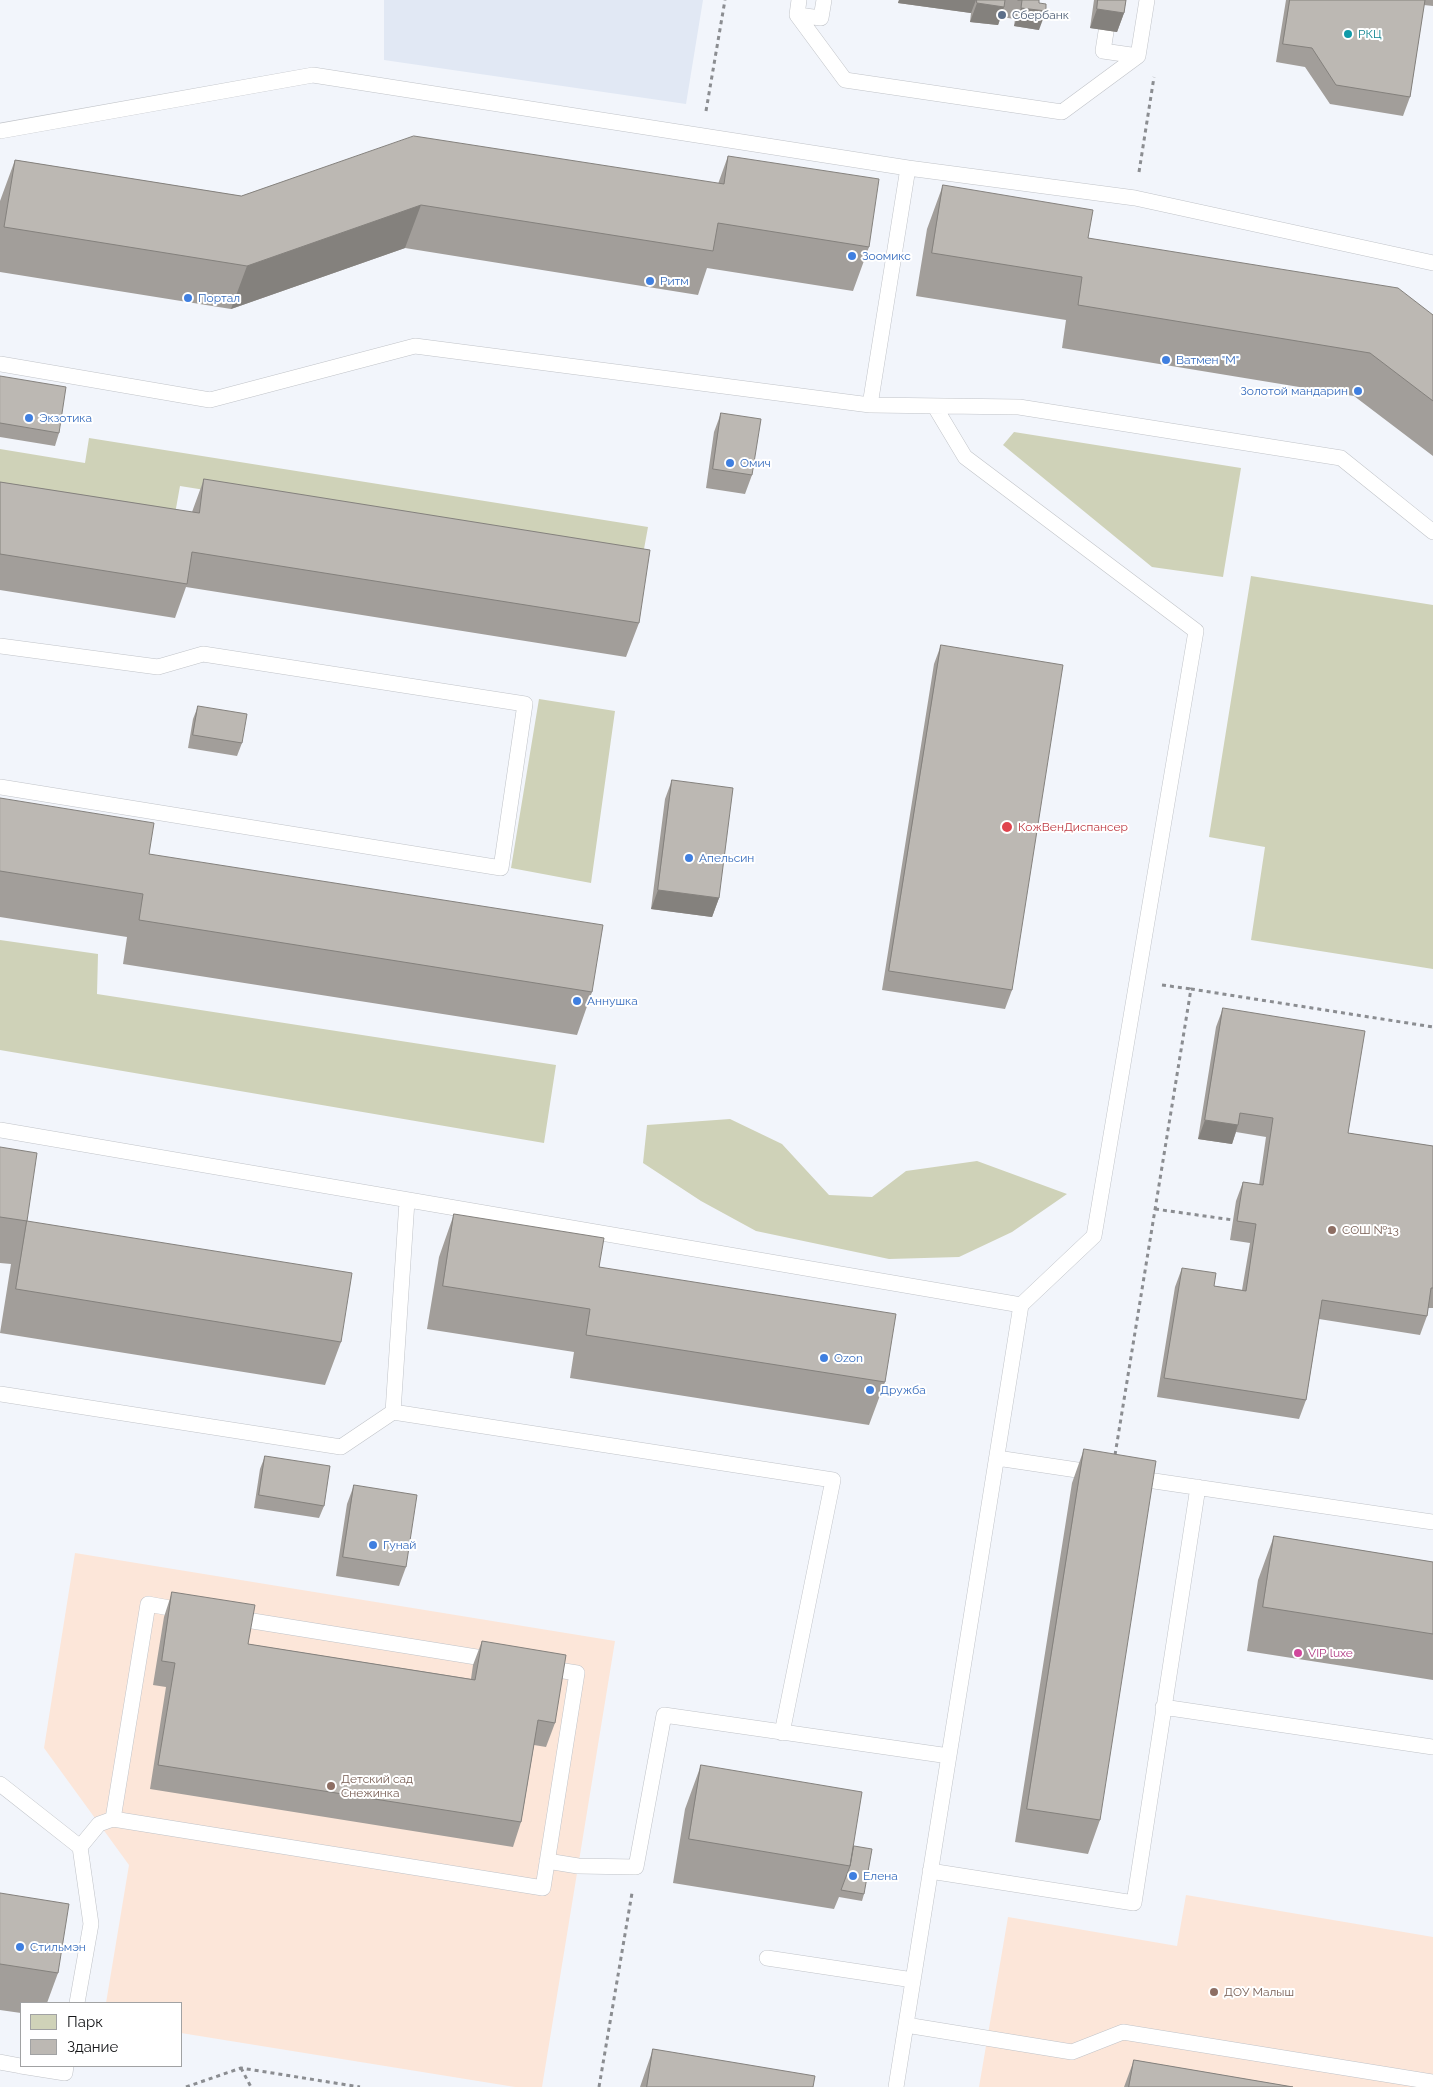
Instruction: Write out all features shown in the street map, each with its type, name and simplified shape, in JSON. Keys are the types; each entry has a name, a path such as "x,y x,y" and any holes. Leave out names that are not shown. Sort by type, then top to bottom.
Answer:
{"lane":[{"path":"798,7 821,18 824,0"},
{"path":"1111,0 1103,51 1138,56"},
{"path":"798,7 845,80 1062,112 1138,56 1147,0"},
{"path":"0,132 313,75 908,168 1135,198 1433,263"},
{"path":"870,405 908,168"},
{"path":"0,364 210,400 415,346 870,405 1019,407 1341,458 1433,532"},
{"path":"896,2087 1021,1305 1094,1236 1196,631 965,457 935,407"},
{"path":"0,646 158,667 203,654 525,704 501,868 0,787"},
{"path":"0,1130 1021,1305"},
{"path":"393,1412 408,1200"},
{"path":"0,1394 341,1447 393,1412 833,1480 782,1733"},
{"path":"997,1458 1433,1522"},
{"path":"930,1871 1134,1903 1198,1487"},
{"path":"113,1819 148,1604 197,1612"},
{"path":"216,1615 509,1662"},
{"path":"80,1847 99,1824 113,1819 543,1888 577,1673 528,1666"},
{"path":"1164,1707 1433,1747"},
{"path":"548,1861 578,1866 636,1868 664,1715 949,1756"},
{"path":"0,1784 80,1847 91,1924 77,2002"},
{"path":"767,1958 913,1980"},
{"path":"906,2025 1072,2052 1123,2032 1433,2082"},
{"path":"0,2062 20,2066"},
{"path":"26,2067 65,2075"}],"path":[{"path":"702,137 725,0"},
{"path":"1135,198 1154,76"},
{"path":"1117,1476 1154,1209 1190,990 1433,1027"},
{"path":"1154,1209 1233,1220"},
{"path":"595,2087 600,2086 636,1868"},
{"path":"241,2068 251,2087"},
{"path":"186,2087 241,2068 360,2087"}],"shaded area":[{"path":"384,0 703,0 686,104 384,60"},
{"name":"Детский сад Снежинка","path":"75,1553 615,1641 542,2087 515,2087 182,2033 182,2002 106,2002 129,1865 44,1748"},
{"name":"ДОУ Малыш","path":"1186,1895 1433,1937 1433,2087 979,2087 1008,1917 1177,1946"}],"green space":[{"path":"1014,432 1241,468 1223,577 1152,567 1003,445"},
{"path":"89,438 648,527 642,560 180,486 173,525 0,498 0,449 85,463"},
{"path":"1251,576 1433,605 1433,969 1251,940 1265,847 1209,837"},
{"path":"539,699 615,711 591,883 511,868"},
{"path":"0,940 98,954 97,994 556,1065 544,1143 0,1050"},
{"path":"730,1119 782,1144 829,1195 872,1197 906,1171 977,1161 1067,1194 1012,1232 959,1257 889,1259 756,1231 701,1201 643,1163 647,1125"}],"building":[{"path":"977,0 1005,0 1004,7 977,3"},
{"path":"1022,0 1039,0 1039,3 1046,4 1046,11 1021,8"},
{"path":"1098,0 1126,0 1124,13 1097,9"},
{"name":"РКЦ","path":"1290,0 1425,0 1410,97 1336,85 1312,48 1283,44"},
{"path":"414,136 724,184 728,156 879,179 869,247 718,223 713,251 421,205 247,266 4,227 15,160 241,196"},
{"path":"943,185 1093,210 1088,238 1398,288 1433,315 1433,401 1370,353 1078,305 1082,277 932,253"},
{"name":"Экзотика","path":"0,376 66,387 59,433 0,423"},
{"path":"721,413 761,419 752,475 713,469"},
{"path":"204,479 650,550 639,623 192,552 187,584 0,554 0,482 199,513"},
{"path":"941,645 1063,665 1012,990 889,971"},
{"path":"198,706 247,714 242,743 193,735"},
{"name":"Апельсин","path":"672,780 733,788 719,898 658,890"},
{"path":"0,798 154,823 149,854 603,925 592,992 139,920 143,894 0,871"},
{"name":"СОШ №13","path":"1223,1008 1365,1031 1348,1133 1433,1146 1433,1288 1431,1288 1427,1316 1322,1300 1306,1400 1164,1378 1182,1268 1216,1273 1214,1286 1246,1291 1256,1224 1237,1221 1243,1182 1263,1185 1273,1118 1240,1113 1238,1125 1205,1120"},
{"path":"0,1147 37,1153 27,1221 0,1217"},
{"path":"454,1214 604,1238 599,1267 896,1314 885,1382 586,1335 590,1309 443,1286"},
{"path":"27,1221 352,1273 341,1342 16,1289"},
{"path":"1084,1449 1156,1461 1100,1820 1027,1809"},
{"path":"265,1456 330,1466 324,1506 259,1495"},
{"name":"Гунай","path":"354,1485 417,1495 406,1567 343,1557"},
{"path":"1274,1536 1433,1562 1433,1634 1263,1607"},
{"path":"172,1592 255,1605 248,1644 475,1680 482,1641 566,1655 555,1723 538,1720 521,1822 158,1765 175,1663 162,1661"},
{"path":"701,1765 862,1792 850,1866 689,1839"},
{"name":"Елена","path":"854,1846 872,1849 864,1894 841,1890 850,1866"},
{"path":"0,1893 69,1904 58,1973 0,1964"},
{"path":"653,2049 815,2076 813,2087 647,2087"},
{"path":"1134,2060 1293,2087 1129,2087"}],"place":[{"name":"Сбербанк","path":"1002,15"},
{"name":"РКЦ","path":"1348,34"},
{"name":"Зоомикс","path":"852,256"},
{"name":"Ритм","path":"650,281"},
{"name":"Портал","path":"188,298"},
{"name":"Ватмен \"М\"","path":"1166,360"},
{"name":"Золотой мандарин","path":"1358,391"},
{"name":"Экзотика","path":"29,418"},
{"name":"Омич","path":"730,463"},
{"name":"КожВенДиспансер","path":"1007,827"},
{"name":"Апельсин","path":"689,858"},
{"name":"Аннушка","path":"577,1001"},
{"name":"СОШ №13","path":"1332,1230"},
{"name":"Ozon","path":"824,1358"},
{"name":"Дружба","path":"870,1390"},
{"name":"Гунай","path":"373,1545"},
{"name":"VIP luxe","path":"1298,1653"},
{"name":"Детский сад Снежинка","path":"331,1786"},
{"name":"Елена","path":"853,1876"},
{"name":"Стильмэн","path":"20,1947"},
{"name":"ДОУ Малыш","path":"1214,1992"}]}
